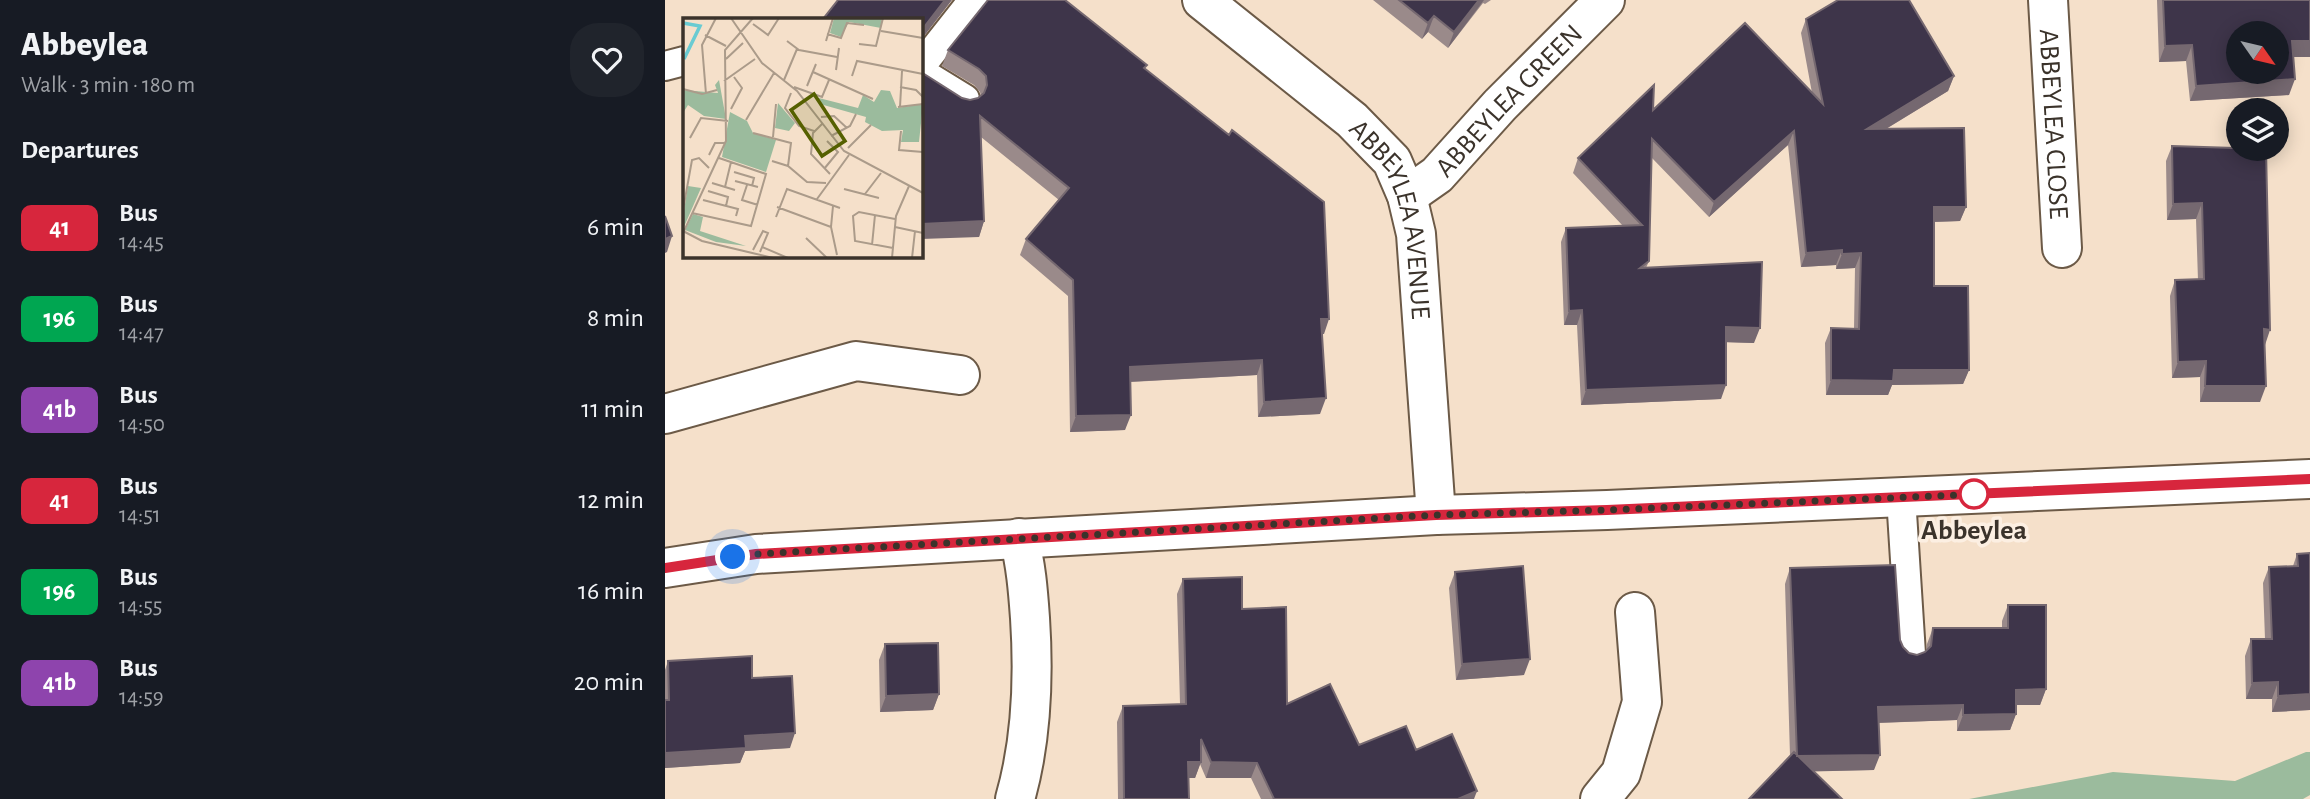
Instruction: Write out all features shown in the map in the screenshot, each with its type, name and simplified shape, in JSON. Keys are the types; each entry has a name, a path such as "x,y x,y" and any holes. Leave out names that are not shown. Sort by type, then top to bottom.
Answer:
{"street":[{"name":"ABBEYLEA AVENUE","path":"1202,0 1352,120 1392,161 1407,196 1416,234 1436,515"},
{"name":"ABBEYLEA GREEN","path":"1407,196 1437,175 1500,105 1605,0"},
{"name":"ABBEYLEA CLOSE","path":"2048,0 2061,248"},
{"path":"665,414 856,360 960,375"},
{"path":"665,568 756,554 1436,515 2310,479"},
{"path":"1015,799 1023,771 1031,712 1032,647 1027,567 1019,538"},
{"path":"1600,799 1621,773 1641,702 1635,612"}],"lane":[{"path":"922,65 973,0"},
{"path":"665,66 683,61"},
{"path":"922,73 965,99"},
{"path":"1901,497 1911,654"}],"green space":[{"path":"2310,752 2310,795 2303,799 1969,799 2113,772 2235,781"}],"building":[{"path":"838,0 945,0 922,30 922,18 824,18"},
{"path":"988,0 1065,0 1147,65 1144,68 1229,135 1232,130 1324,202 1329,319 1321,319 1326,398 1264,402 1262,360 1130,367 1131,415 1076,416 1073,280 1026,239 1069,188 980,116 984,221 922,224 922,73 962,98 970,100 984,93 987,85 986,76 979,69 948,50"},
{"path":"1399,0 1479,0 1454,32 1434,16 1428,23"},
{"path":"1838,0 1909,0 1954,76 1867,129 1964,128 1966,207 1934,207 1934,286 1968,286 1969,370 1894,370 1893,381 1831,380 1831,328 1859,329 1861,253 1842,254 1842,250 1806,253 1794,131 1714,202 1652,139 1649,261 1640,268 1762,262 1760,328 1726,327 1726,385 1586,390 1582,310 1569,311 1566,228 1642,225 1578,158 1654,85 1653,110 1745,23 1823,104 1806,19"},
{"path":"2163,0 2310,0 2310,41 2292,41 2295,79 2289,79 2289,21 2226,21 2226,84 2196,86 2192,45 2165,46"},
{"path":"2172,146 2226,148 2226,161 2266,161 2270,330 2264,329 2266,386 2205,386 2206,361 2178,362 2175,280 2204,279 2202,203 2173,204"},
{"path":"665,216 672,236 665,239"},
{"path":"2310,553 2310,694 2278,696 2278,682 2252,683 2251,639 2272,639 2269,567 2298,566 2297,554"},
{"path":"1895,565 1900,640 1909,653 1917,655 1931,646 1933,628 2008,628 2008,605 2046,605 2046,689 2016,690 2016,714 1963,715 1963,705 1878,707 1880,755 1797,756 1790,568"},
{"path":"1523,566 1530,659 1462,664 1455,572"},
{"path":"1242,577 1242,609 1286,607 1287,704 1330,684 1359,745 1406,726 1416,750 1452,734 1477,791 1458,799 1274,799 1257,763 1211,762 1201,739 1201,762 1188,762 1189,799 1124,799 1123,706 1186,704 1183,579"},
{"path":"938,643 939,694 886,696 885,644"},
{"path":"752,656 752,678 792,676 795,733 745,736 746,748 665,753 665,700 669,700 668,661"},
{"path":"1794,752 1842,799 1749,799"}],"bus line":[{"name":"41","path":"665,568 756,554 1436,515 2310,479"}],"place":[{"name":"Abbeylea","path":"1974,494"}],"route":[{"path":"733,557 1436,515 1982,494 1974,494"}]}
